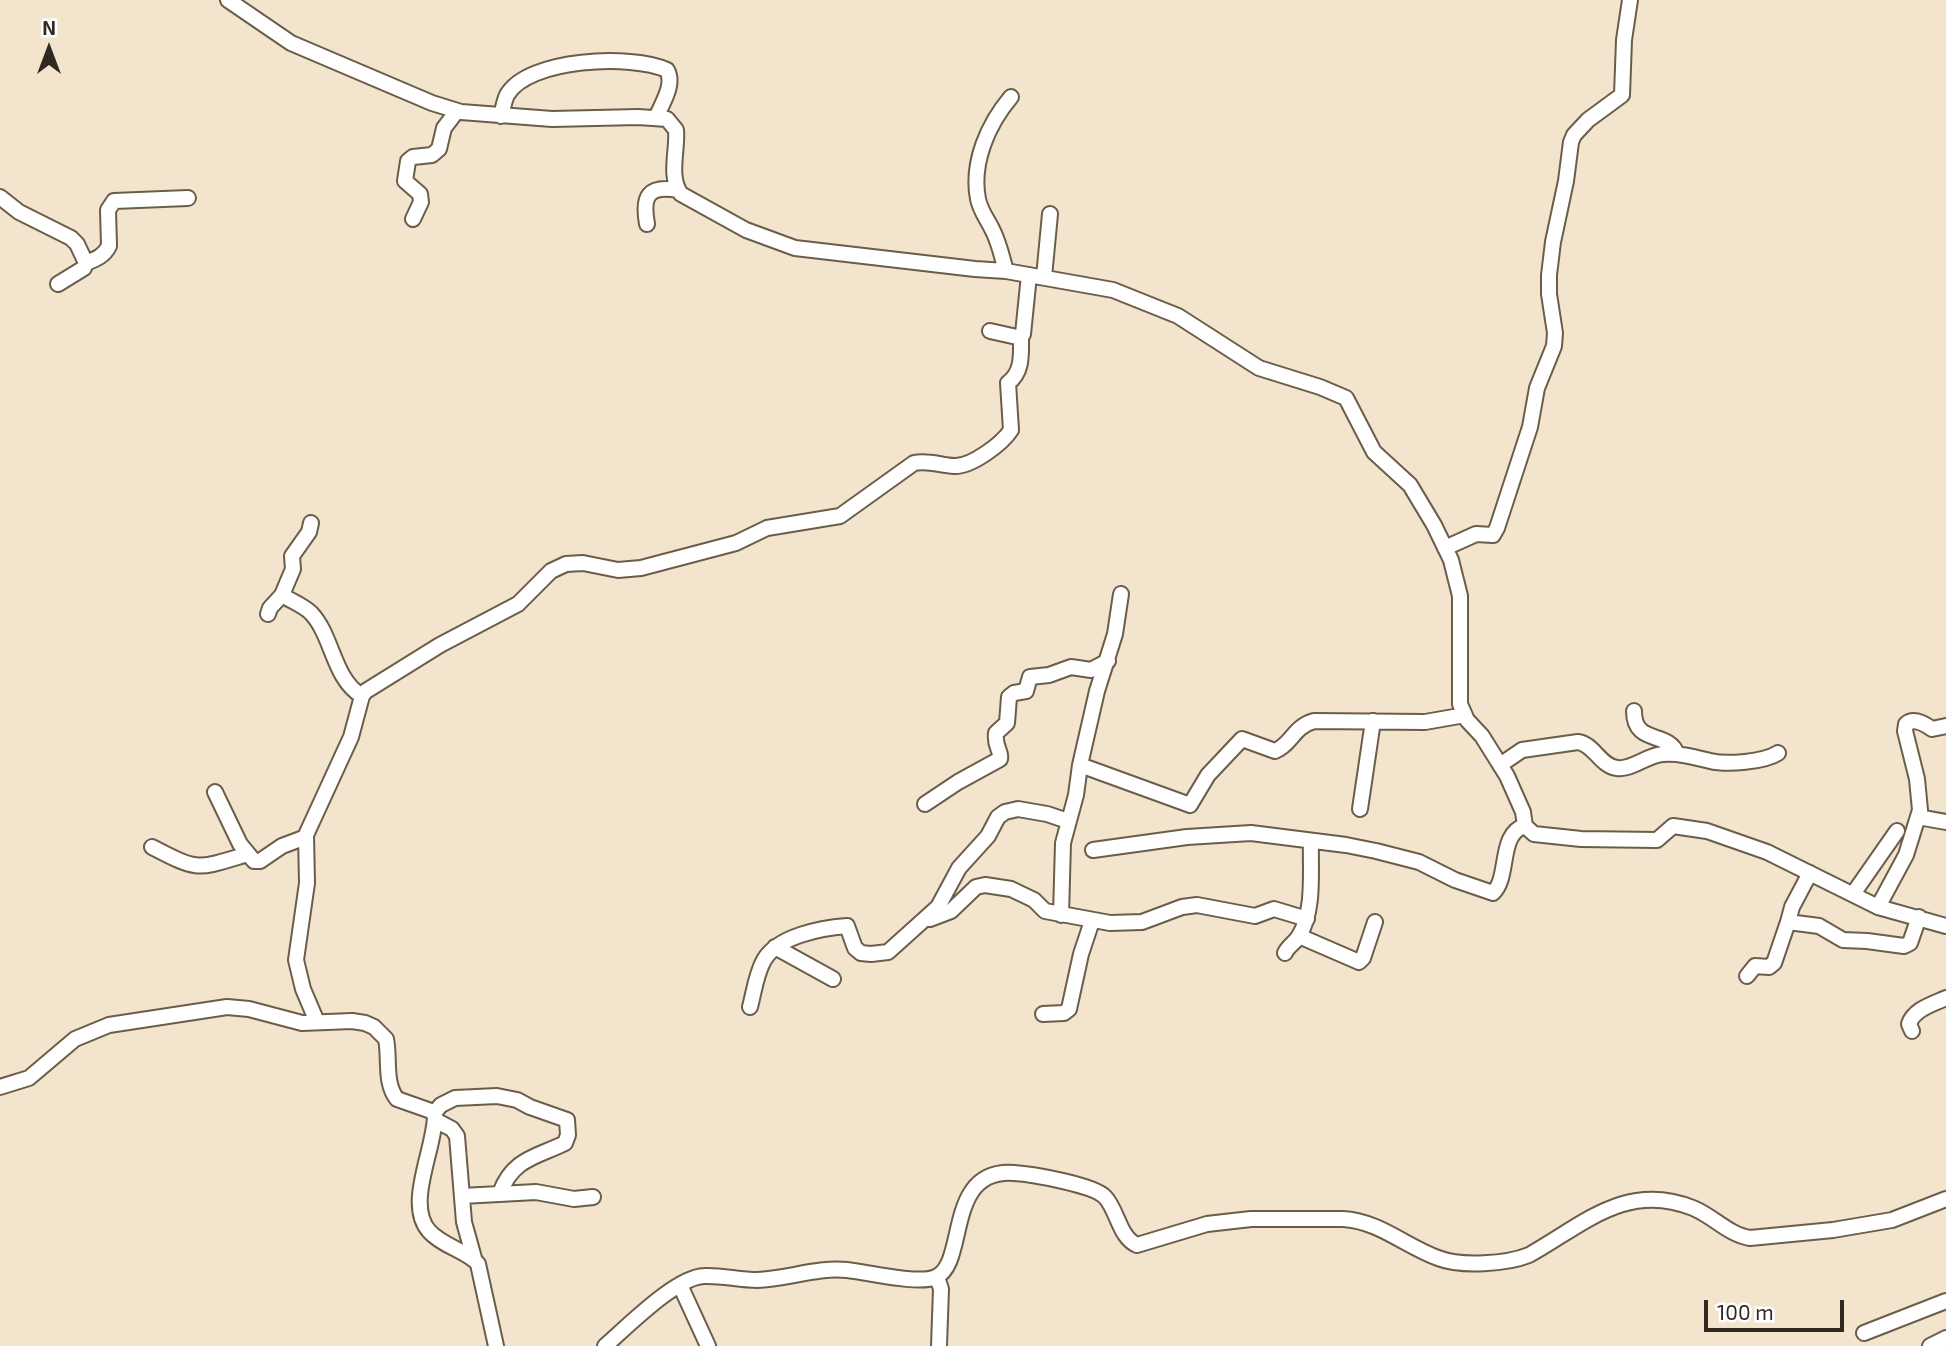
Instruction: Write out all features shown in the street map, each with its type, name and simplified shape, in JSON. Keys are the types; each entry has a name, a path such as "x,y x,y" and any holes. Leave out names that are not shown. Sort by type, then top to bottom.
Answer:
{"street":[{"path":"228,0 291,43 457,111 552,119 667,119 676,130 675,165 678,190 685,197 746,230 795,248 1006,271 1114,290 1178,316 1259,368 1346,398 1374,452 1410,485 1445,548 1460,596 1460,704 1472,727 1482,736 1500,765 1523,812 1525,826 1534,834 1581,839 1657,840 1673,826 1723,836 1767,852 1878,907 1946,926"},
{"path":"1445,548 1476,534 1493,534 1497,528 1530,427 1537,388 1554,346 1549,275 1572,142 1574,135 1588,120 1622,95 1624,40 1630,0"},
{"path":"501,116 508,92 523,81 561,65 608,61 642,63 667,70 669,86 656,118"},
{"path":"1006,271 992,229 977,198 977,183 983,143 1011,97"},
{"path":"413,219 421,202 420,194 405,181 408,161 413,157 432,155 439,149 444,128 457,111"},
{"path":"647,224 645,202 651,192 661,188 678,190"},
{"path":"0,197 19,212 71,238 86,263"},
{"path":"58,284 106,251 109,246 108,210 114,201 188,198"},
{"path":"1044,277 1050,214"},
{"path":"317,1022 303,989 296,960 307,883 306,837 351,737 362,696 370,687 440,645 518,604 551,571 566,564 618,570 641,568 736,543 767,528 839,516 914,463 925,461 956,466 981,457 1011,430 1008,383 1017,374 1021,356 1029,275"},
{"path":"990,331 1021,336"},
{"path":"268,614 282,595 293,569 292,556 307,536 311,523"},
{"path":"1062,915 1063,843 1076,795 1097,691 1115,634 1121,594"},
{"path":"282,595 310,612 328,642 346,683 362,696"},
{"path":"925,804 1000,759 996,733 1007,723 1009,697 1014,693 1026,691 1030,677 1049,675 1071,667 1091,670 1108,661"},
{"path":"1634,711 1634,721 1639,730 1670,743 1677,754"},
{"path":"1080,765 1190,804 1208,775 1241,739 1275,751 1280,750 1294,732 1309,722 1425,722 1465,715"},
{"path":"1360,808 1373,721"},
{"path":"1878,907 1906,855 1918,817 1920,795 1905,730 1906,724 1914,721 1932,729 1946,726"},
{"path":"1500,765 1522,750 1578,742 1582,742 1608,765 1622,768 1655,754 1677,754 1713,762 1760,761 1778,753"},
{"path":"215,792 240,844 254,861 306,837"},
{"path":"750,1007 759,972 768,954 775,947 819,930 847,926 856,948 862,953 888,952 938,908 959,868 1005,812 1018,809 1068,821"},
{"path":"1918,817 1946,822"},
{"path":"1093,850 1230,833 1251,833 1346,845 1419,862 1455,880 1493,894 1503,876 1506,851 1513,835 1519,827 1525,826"},
{"path":"1853,894 1897,831"},
{"path":"1285,953 1299,936 1307,919 1311,897 1311,841"},
{"path":"152,846 181,862 200,867 217,865 248,854"},
{"path":"1747,976 1755,966 1769,967 1774,964 1792,907 1810,873"},
{"path":"923,921 951,911 976,887 985,885 1011,889 1034,900 1045,911 1092,921 1142,922 1182,907 1197,905 1255,916 1274,909 1307,919"},
{"path":"1788,922 1819,926 1843,940 1904,946 1911,940 1919,917"},
{"path":"1043,1014 1064,1013 1069,1009 1084,943 1092,921"},
{"path":"1299,936 1359,962 1363,958 1375,922"},
{"path":"775,947 833,979"},
{"path":"1912,1031 1909,1024 1912,1017 1946,998"},
{"path":"0,1087 29,1078 75,1039 109,1025 227,1007 249,1009 302,1023 352,1021 374,1027 386,1039 394,1096 434,1117 452,1129 457,1136 464,1222 479,1268 496,1346"},
{"path":"474,1258 452,1249 430,1232 419,1209 434,1117 447,1100 497,1096 517,1100 567,1120 568,1135 565,1143 523,1162 508,1177 500,1193"},
{"path":"605,1346 680,1285 702,1276 756,1280 844,1270 915,1279 936,1277 948,1266 965,1204 978,1184 996,1174 1012,1173 1057,1180 1100,1193 1107,1200 1129,1240 1137,1245 1207,1223 1251,1219 1357,1220 1389,1232 1450,1262 1478,1263 1518,1260 1595,1213 1627,1202 1651,1199 1678,1202 1720,1222 1740,1237 1750,1238 1833,1230 1892,1220 1946,1199"},
{"path":"462,1196 536,1192 574,1199 593,1197"},
{"path":"936,1277 941,1289 939,1346"},
{"path":"680,1285 708,1346"},
{"path":"1864,1333 1946,1301"},
{"path":"1930,1346 1946,1338"}]}
